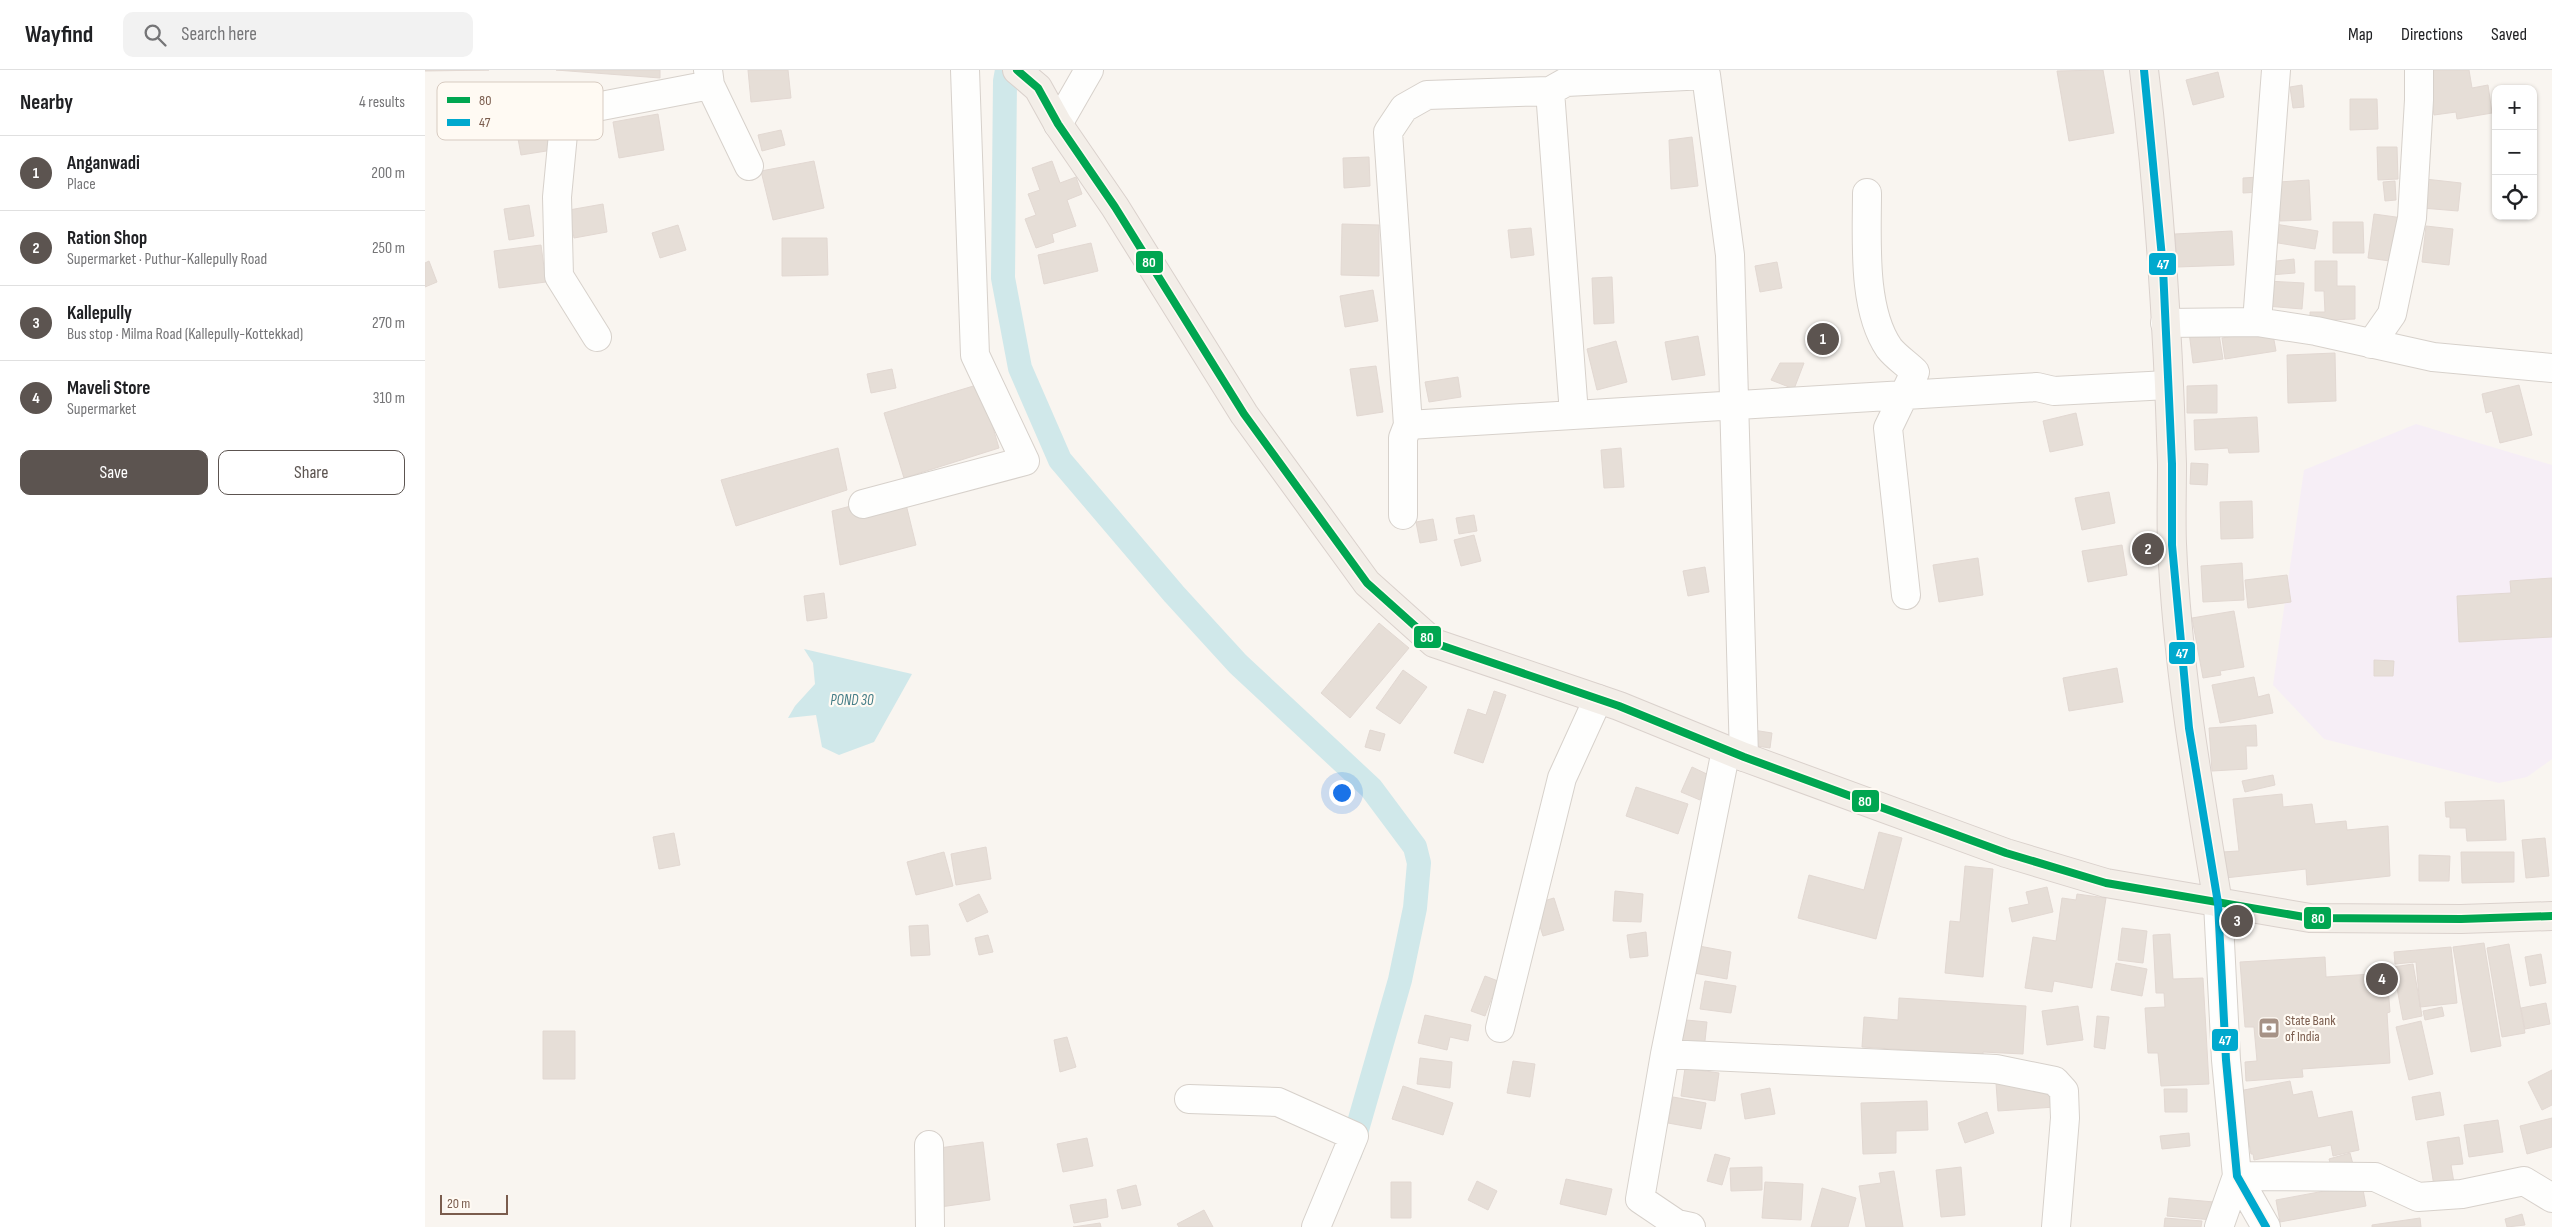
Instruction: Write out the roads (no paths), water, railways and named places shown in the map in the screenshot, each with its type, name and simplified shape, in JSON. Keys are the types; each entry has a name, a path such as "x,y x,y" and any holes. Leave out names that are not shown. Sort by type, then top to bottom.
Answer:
{"main road":[{"path":"1017,70 1038,88 1058,124 1115,207 1244,414 1367,583 1434,643 1598,699 1735,753 2005,853 2106,883 2310,918 2461,919 2552,916"},
{"path":"2144,70 2163,268 2173,545 2179,624 2189,728 2217,903"}],"street":[{"path":"863,504 1025,461 975,355 965,70"},
{"path":"1058,124 1089,70"},
{"path":"2257,322 2276,70"},
{"path":"2371,344 2391,314 2412,218 2419,70"},
{"path":"1403,515 1403,438 1408,425 1388,132 1404,108 1427,95 1550,92 1566,82 1706,74 1730,254 1734,406 1735,753 1665,1054 1640,1199 1677,1224 1691,1227"},
{"path":"603,104 709,77 749,166"},
{"path":"1550,92 1574,414"},
{"path":"562,140 557,197 559,276 597,336"},
{"path":"1867,193 1868,264 1876,321 1890,348 1915,372 1888,428 1906,595"},
{"path":"2165,322 2257,322 2316,331 2433,357 2552,368"},
{"path":"1408,425 2037,386 2054,391 2168,385"},
{"path":"1500,1028 1562,778 1598,699"},
{"path":"2217,903 2226,1060 2237,1176 2219,1227"},
{"path":"1665,1054 1996,1069 2055,1081 2064,1091 2065,1118 2056,1227"},
{"path":"1189,1099 1278,1102 1354,1136 1316,1227"},
{"path":"929,1145 930,1227"},
{"path":"2237,1176 2375,1177 2418,1197 2462,1194 2524,1181 2552,1198"},
{"path":"2237,1176 2267,1227"}],"water":[{"name":"POND 30","path":"804,649 912,674 874,742 839,755 822,747 816,715 788,718 795,706 815,684 813,663"}],"waterway":[{"path":"1007,70 1005,81 1003,278 1020,368 1060,460 1174,594 1238,664 1371,788 1415,847 1419,863 1415,908 1400,980 1350,1154"}],"place":[{"name":"Anganwadi","path":"1823,339"},
{"name":"Ration Shop","path":"2148,549"},
{"name":"Kallepully","path":"2237,921"},
{"name":"Maveli Store","path":"2382,979"},
{"name":"State Bank of India","path":"2269,1028"}]}
